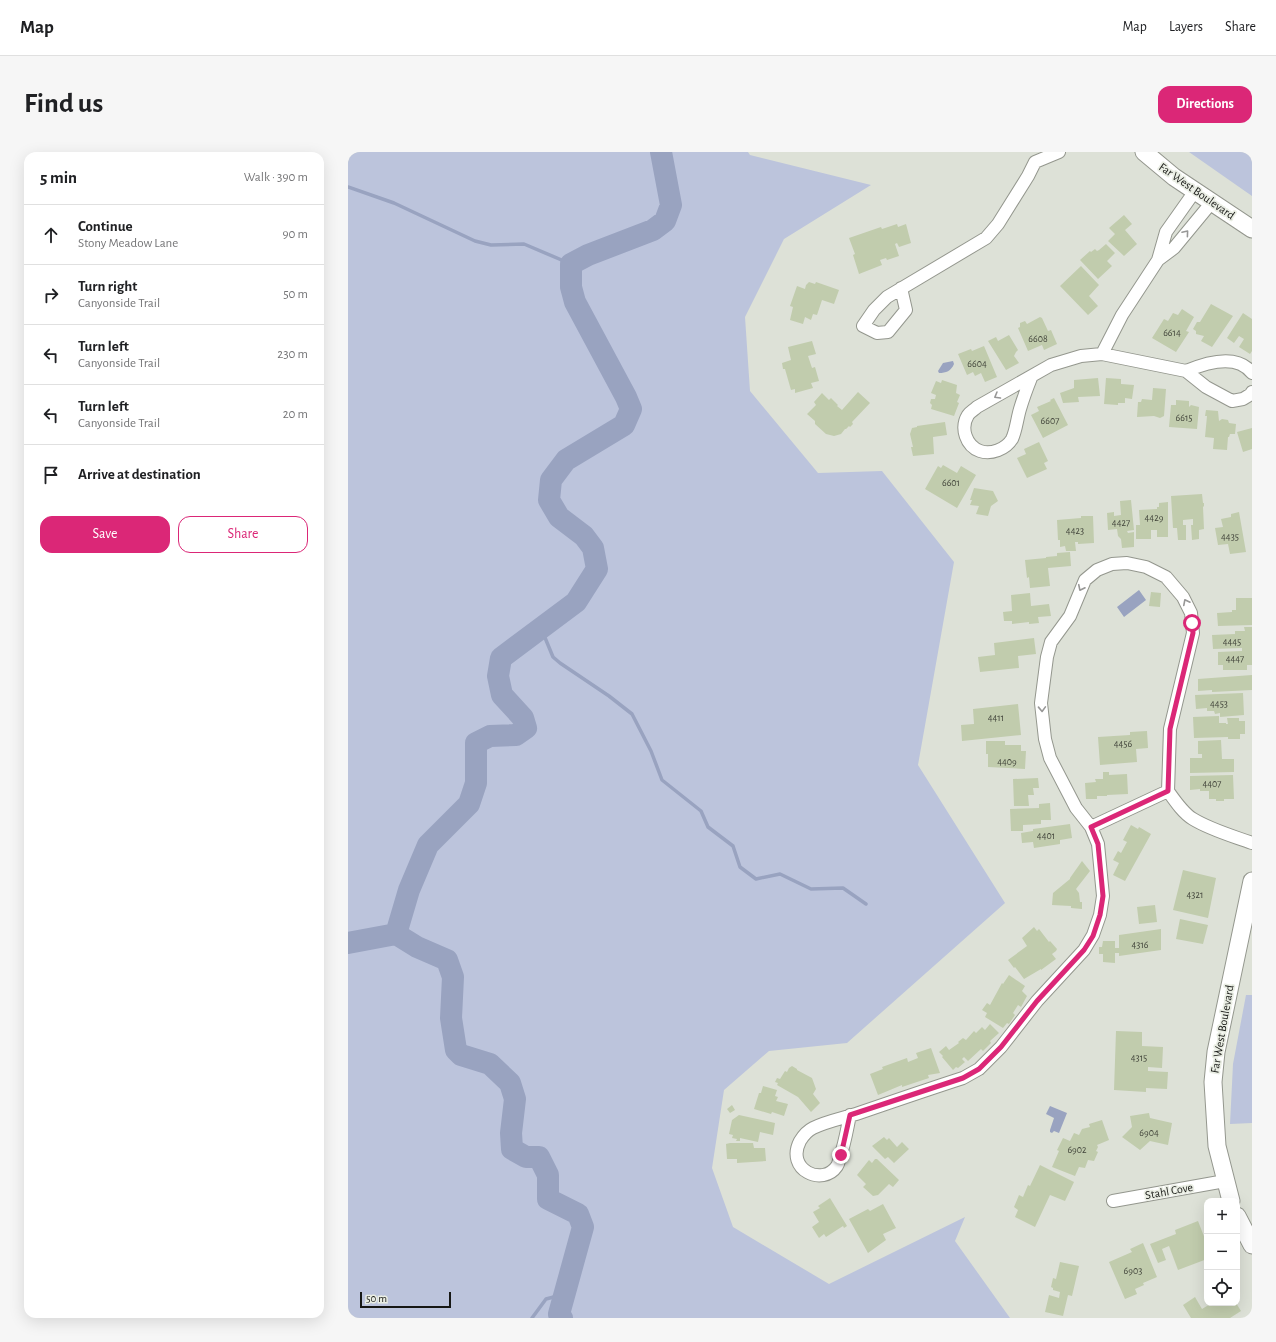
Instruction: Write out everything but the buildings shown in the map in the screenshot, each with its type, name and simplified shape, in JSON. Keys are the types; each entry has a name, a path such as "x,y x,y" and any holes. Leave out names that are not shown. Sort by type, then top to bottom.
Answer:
{"street":[{"path":"901,288 986,238 998,224 1036,162 1059,152"},
{"name":"Far West Boulevard","path":"1144,152 1174,177 1252,229"},
{"path":"1102,354 1122,315 1158,260 1166,232 1195,191"},
{"path":"1158,260 1174,248 1212,202"},
{"path":"1031,378 1020,407 1012,439 1005,447 994,452 980,452 972,446 965,436 965,425 968,415 977,407 1031,378 1051,365 1081,356 1102,354 1186,371 1206,387 1232,400 1243,399 1252,392"},
{"path":"1186,371 1200,365 1222,361 1236,362 1248,367 1252,373"},
{"path":"850,1115 844,1144 837,1166 830,1172 818,1176 809,1173 800,1166 796,1157 797,1146 802,1136 812,1128 850,1115 963,1078 979,1069 1001,1047 1037,1001 1084,950 1093,936 1100,915 1103,896 1098,844 1091,827 1076,808 1050,758 1045,740 1041,703 1047,657 1051,642 1070,616 1085,580 1097,570 1112,564 1127,563 1146,567 1166,577 1183,597 1191,613 1193,633 1170,729 1168,791 1177,804 1193,819 1252,843"},
{"path":"1091,827 1168,791"},
{"name":"Far West Boulevard","path":"1230,1198 1217,1146 1213,1082 1216,1052 1252,881"},
{"name":"Stahl Cove","path":"1113,1201 1225,1181"},
{"path":"1240,1222 1252,1245"}],"shaded area":[{"path":"348,152 748,152 750,155 871,185 784,239 745,317 750,391 818,473 882,471 954,562 918,765 1005,903 847,1043 769,1051 724,1090 712,1168 733,1227 829,1284 965,1217 955,1241 1010,1318 348,1318"},
{"path":"1189,152 1252,152 1252,196"},
{"path":"953,361 954,364 950,370 939,373 938,371 943,363"},
{"path":"1139,590 1146,600 1124,617 1117,607"},
{"path":"1246,995 1252,995 1252,1123 1230,1124 1233,1064"},
{"path":"1050,1106 1067,1113 1059,1133 1054,1131 1052,1133 1050,1132 1054,1118 1046,1114"}],"waterway":[{"path":"562,1318 559,1314 583,1227 578,1214 548,1199 548,1175 539,1157 526,1157 512,1149 511,1133 515,1099 510,1083 490,1064 461,1055 456,1050 451,1018 453,977 447,960 417,947 396,934 409,890 428,845 469,804 476,783 476,743 490,736 516,735 526,728 523,718 502,695 498,676 501,658 576,602 597,569 593,548 584,536 559,517 549,500 551,480 566,460 624,425 631,409 575,302 571,287 571,264 588,255 653,230 665,221 671,205 661,152"},
{"path":"348,187 394,203 475,241 491,245 524,244 571,264"},
{"path":"541,628 553,657 632,714 651,751 662,780 701,811 708,827 733,846 740,867 756,879 780,874 811,889 843,888 866,904"},
{"path":"348,943 396,934"},
{"path":"532,1318 546,1299 565,1294"}],"route":[{"path":"841,1155 850,1115 963,1078 979,1069 1001,1047 1037,1001 1084,950 1093,936 1100,915 1103,896 1098,844 1091,827 1168,791 1170,729 1193,633 1192,623"}]}
